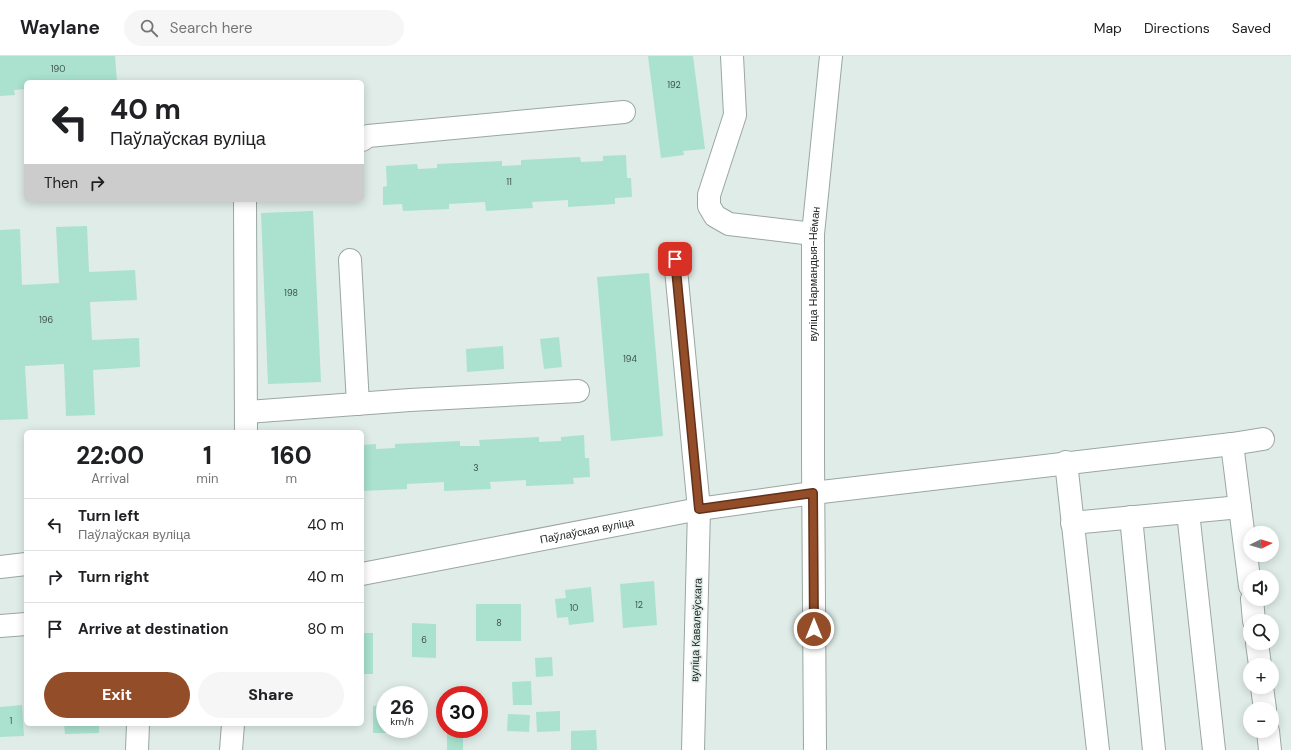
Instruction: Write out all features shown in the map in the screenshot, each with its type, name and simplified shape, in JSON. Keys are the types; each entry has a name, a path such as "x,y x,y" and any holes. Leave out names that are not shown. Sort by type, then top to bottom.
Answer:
{"street":[{"path":"732,56 735,115 710,195 709,206 715,216 729,224 813,234"},
{"name":"вуліца Нармандыя-Нёман","path":"815,750 813,234 831,56"},
{"path":"364,139 368,136 624,112"},
{"path":"245,202 247,422 358,404 578,391"},
{"name":"вуліца Кавалеўскага","path":"675,259 699,509 693,750"},
{"path":"350,260 358,404"},
{"name":"Паўлаўская вуліца","path":"364,574 699,509 813,493 1066,462 1232,444 1263,439"},
{"path":"1232,444 1248,570"},
{"path":"1066,462 1098,750"},
{"path":"1072,523 1240,507"},
{"path":"1188,512 1214,750"},
{"path":"1130,517 1154,750"},
{"path":"0,567 24,564"},
{"path":"0,626 24,624"},
{"path":"137,750 138,726"},
{"path":"232,750 234,726"},
{"path":"1269,738 1270,750"}],"building":[{"path":"0,56 115,56 117,80 24,80 24,89 14,90 15,95 0,96"},
{"path":"648,56 693,56 705,149 683,151 684,155 661,158"},
{"path":"626,155 627,178 631,178 632,197 615,198 615,204 568,207 568,200 532,202 533,208 486,211 485,202 449,204 449,209 403,211 402,204 383,205 383,187 387,186 386,166 417,164 418,169 437,168 437,164 502,161 502,166 521,165 521,160 580,157 581,162 603,161 603,156"},
{"path":"313,211 321,382 268,384 261,213"},
{"path":"87,226 89,272 135,270 137,300 90,302 92,340 139,338 140,367 93,370 95,415 66,416 64,364 25,366 28,419 0,420 0,230 20,229 22,285 59,283 56,227"},
{"path":"649,273 663,436 611,441 597,277"},
{"path":"559,337 562,367 544,369 540,339"},
{"path":"503,346 504,369 467,372 466,349"},
{"path":"584,435 585,458 589,458 590,477 573,478 574,484 526,486 526,480 490,482 491,489 444,491 444,482 407,484 407,489 364,491 364,445 376,444 376,449 395,448 395,444 460,441 460,446 480,446 479,440 539,437 539,442 561,441 561,437"},
{"path":"654,581 657,625 623,628 620,584"},
{"path":"591,587 594,622 569,625 568,617 557,618 555,599 566,598 565,590"},
{"path":"476,604 521,604 521,641 476,641"},
{"path":"412,623 436,624 436,658 412,657"},
{"path":"364,633 373,633 373,674 364,674"},
{"path":"552,657 553,676 536,677 535,658"},
{"path":"531,681 532,705 513,705 512,682"},
{"path":"22,705 24,736 0,737 0,707"},
{"path":"373,706 376,706 376,733 373,733"},
{"path":"560,711 560,731 537,732 536,712"},
{"path":"508,714 530,715 529,732 507,731"},
{"path":"64,726 99,726 99,733 65,734"},
{"path":"596,730 597,750 571,750 571,731"},
{"path":"447,738 463,738 463,750 447,750"}],"route":[{"path":"675,259 699,509 813,493 814,629"}]}
